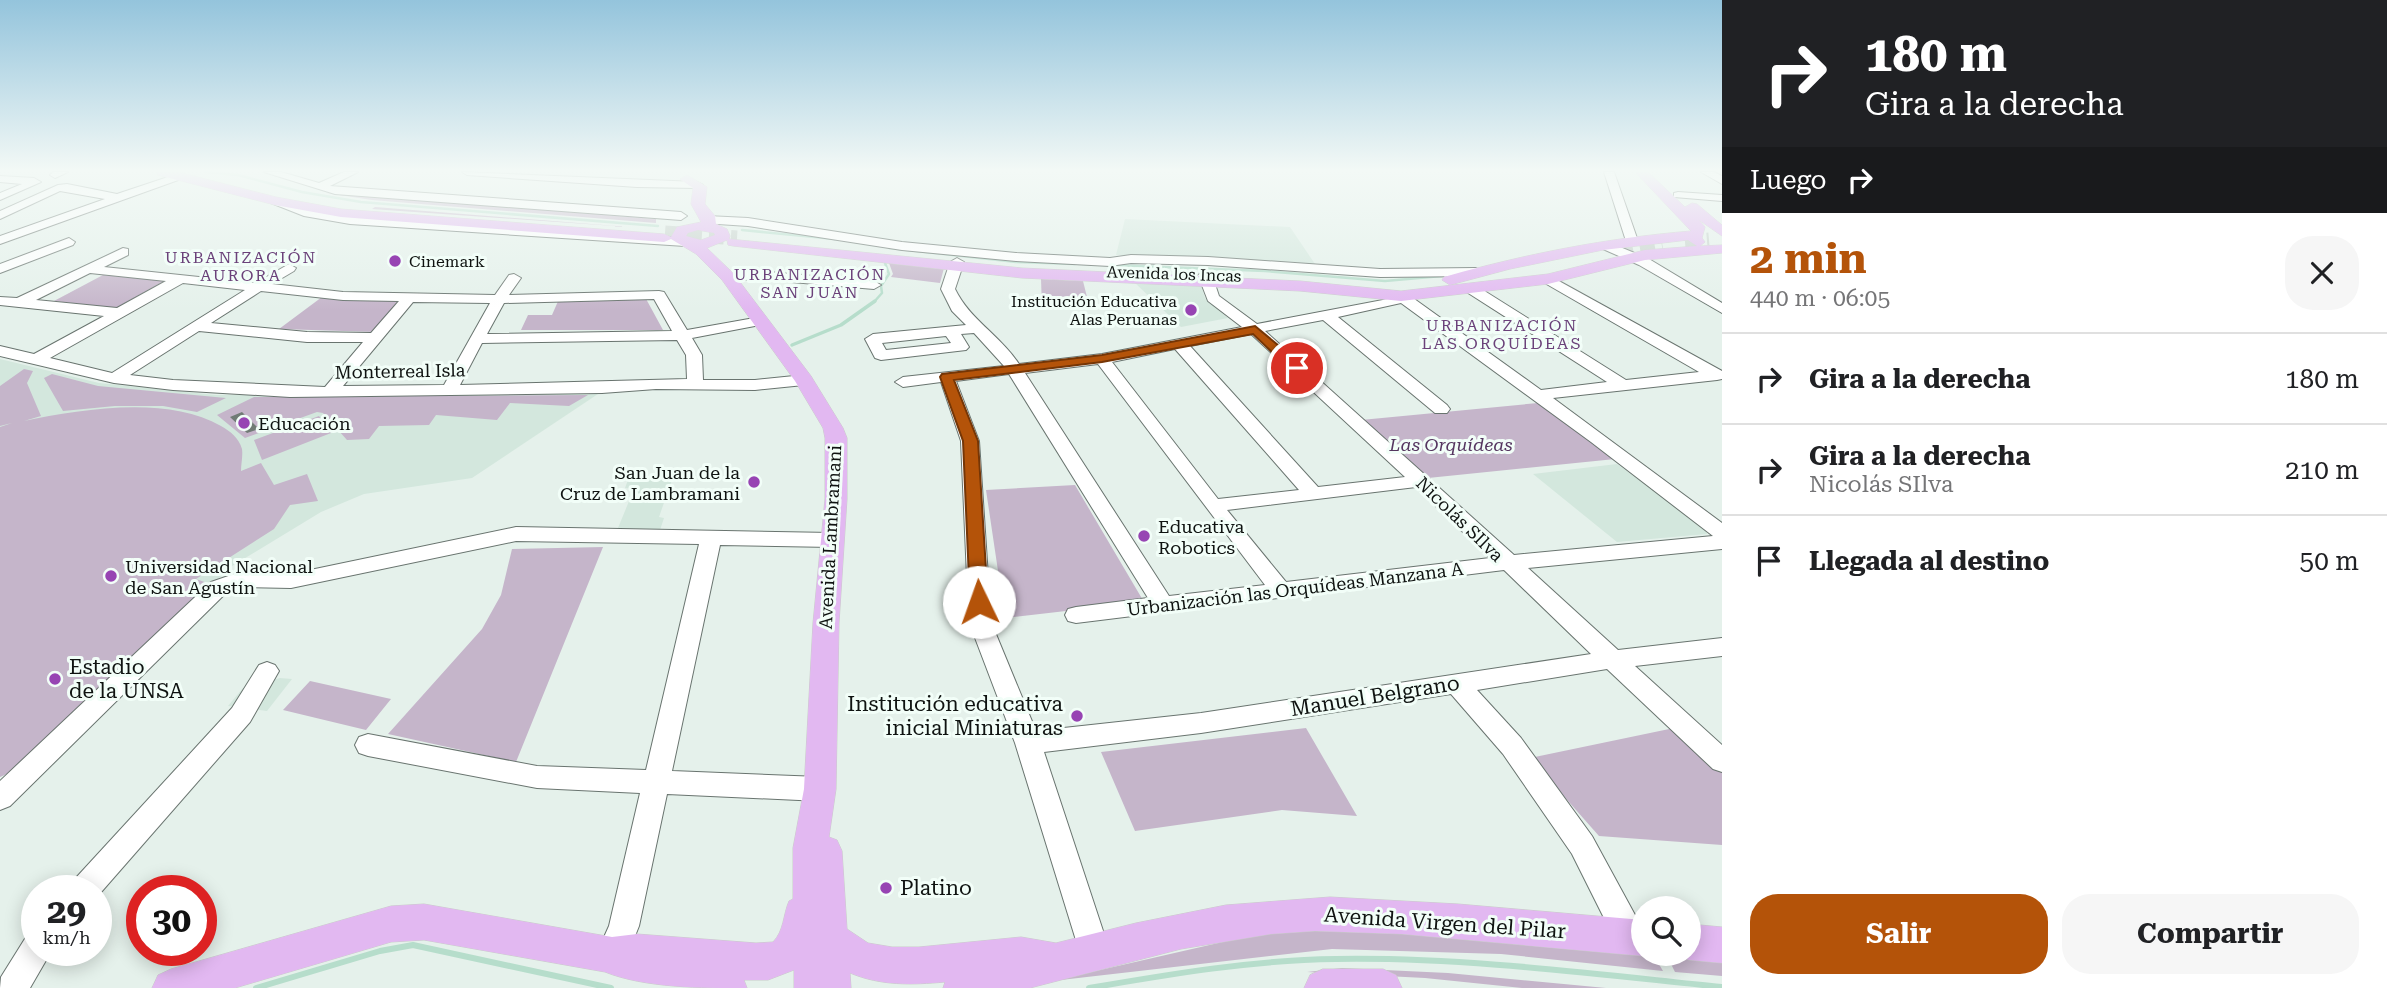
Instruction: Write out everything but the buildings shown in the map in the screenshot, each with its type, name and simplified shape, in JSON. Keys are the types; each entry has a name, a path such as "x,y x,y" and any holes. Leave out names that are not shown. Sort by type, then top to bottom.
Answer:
{"main road":[{"path":"394,218 664,236 466,218"},
{"path":"681,226 682,218"},
{"name":"Avenida Lambramani","path":"708,218 717,232 733,271 728,277"},
{"path":"1692,218 1711,235"},
{"path":"1697,218 1711,235"},
{"path":"413,220 434,224"},
{"path":"532,224 681,226 717,232"},
{"path":"681,226 690,224 717,232"},
{"name":"Avenida Lambramani","path":"681,226 720,272 728,277 804,380 833,428 836,438 836,499 820,789 832,988"},
{"name":"Avenida los Incas","path":"717,232 897,248 956,264 1090,274 1332,285 1410,293 1711,235"},
{"path":"1657,246 1711,235"},
{"name":"Avenida los Incas","path":"1473,280 1548,279 1618,253 1632,240 1711,235"},
{"name":"Avenida los Incas","path":"1410,293 1439,283 1618,253"},
{"path":"1439,283 1473,280"},
{"name":"Avenida Lambramani","path":"813,988 810,848 820,789"},
{"path":"171,988 391,924 424,922 612,955 637,952 756,962 775,960 784,956 797,941 800,932 810,848"},
{"name":"Avenida Virgen del Pilar","path":"961,988 1094,951 1182,931 1313,914 1377,915 1631,937"},
{"path":"830,938 851,958 881,968 1024,955 1060,962"},
{"path":"1701,943 1722,945"},
{"path":"612,955 631,967 728,988"},
{"path":"1324,988 1383,988"}],"street":[{"path":"0,240 59,218"},
{"path":"343,218 434,224 681,226"},
{"path":"606,218 681,226"},
{"path":"1625,218 1632,240"},
{"path":"717,232 1084,261 1197,261 1473,280 1622,385"},
{"path":"0,269 69,242"},
{"path":"18,303 123,252"},
{"path":"1618,253 1722,309"},
{"path":"956,264 948,289 957,308 1004,354 1163,605"},
{"path":"114,378 289,268"},
{"path":"89,269 343,296 499,299 659,295 694,355 695,384"},
{"path":"728,277 757,275 874,285"},
{"path":"35,360 182,278"},
{"path":"450,388 499,299 514,278"},
{"name":"Nicolás SIlva","path":"1206,278 1213,298 1255,330 1722,761"},
{"path":"1548,279 1718,375"},
{"path":"902,382 1102,359 1393,302 1410,293 1537,395 1722,533"},
{"path":"329,392 409,298"},
{"path":"0,301 120,313"},
{"path":"1327,316 1441,409"},
{"path":"479,339 682,335 760,321"},
{"path":"195,326 295,336 374,338"},
{"path":"951,331 961,347 881,355 873,339 979,328"},
{"path":"1179,344 1313,494"},
{"name":"Monterreal Isla","path":"0,351 114,378 228,389 329,392 450,388 602,388 695,384 755,385 804,380"},
{"path":"1102,359 1213,506 1280,589"},
{"path":"1537,395 1718,375"},
{"path":"947,377 970,441 980,622 1028,743 1094,951"},
{"path":"1213,506 1421,481"},
{"path":"0,798 219,587 235,580 249,578 291,582 516,534 832,540"},
{"path":"612,955 624,926 711,538"},
{"name":"Urbanización las Orquídeas Manzana A","path":"1076,615 1506,563 1722,542"},
{"name":"Manuel Belgrano","path":"1028,743 1201,723 1614,659 1722,647"},
{"path":"97,875 240,715 267,671"},
{"path":"1457,684 1512,747 1581,845 1631,928"},
{"path":"368,745 520,775 820,789"},
{"path":"12,988 26,966"}],"shaded area":[{"path":"1125,219 1290,227 1315,264 1116,255"},
{"name":"Institución Educativa Alas Peruanas","path":"1134,282 1201,285 1205,298 1228,318 1181,327"},
{"name":"Estadio de la UNSA","path":"0,359 99,383 216,395 601,392 472,478 364,494 321,512 232,566 9,773 0,777"},
{"path":"1617,464 1706,528 1707,534 1617,542 1533,474"},
{"path":"673,477 659,517 664,518 660,530 618,528 634,489 625,488 628,480"},
{"path":"280,678 292,679 267,711 228,706 243,688"}],"green space":[{"path":"502,218 516,218 629,227"},
{"path":"596,218 656,219 656,223"},
{"path":"889,263 944,268 940,283 891,277 893,274"},
{"path":"103,275 164,281 116,308 54,301"},
{"path":"1041,279 1083,281 1089,305 1042,308"},
{"path":"322,297 400,300 376,332 279,329"},
{"path":"645,297 663,330 521,330 528,315 552,315 559,299"},
{"name":"Estadio de la UNSA","path":"24,369 33,371 27,383 41,416 24,421 71,412 124,407 176,410 200,416 224,428 236,438 242,449 241,471 261,463 274,485 307,474 318,501 290,505 274,529 196,579 213,585 9,773 0,777 0,427 12,423 0,426 0,386"},
{"path":"52,374 98,386 226,398 197,412 163,406 115,406 63,411 44,378"},
{"path":"588,395 569,406 510,403 497,420 436,415 429,425 379,426 369,439 347,440 323,413 317,412 245,438 217,415 254,397"},
{"name":"Las Orquídeas","path":"1538,403 1615,459 1428,478 1361,420"},
{"path":"319,416 331,433 262,460 254,440"},
{"path":"1075,485 1144,602 1005,618 986,490"},
{"path":"603,547 516,762 388,734 482,629 501,595 512,549"},
{"path":"310,681 391,699 366,730 283,710"},
{"path":"1306,728 1357,816 1282,810 1135,831 1101,752"},
{"path":"1674,728 1722,773 1722,845 1599,836 1530,758"},
{"path":"1372,927 1631,951 1631,966 1660,966 1663,971 1501,954 1332,949 1052,981 1262,933"},
{"path":"1701,956 1722,958 1722,976 1675,972 1672,966 1701,966"},
{"path":"1342,968 1448,973 1606,988 1522,988 1425,978 1307,972"}],"waterway":[{"path":"560,218 658,226"},
{"path":"742,230 835,239"},
{"path":"889,248 1016,262 1075,264"},
{"path":"875,301 882,293 881,286 889,274 885,263"},
{"path":"1112,265 1265,271 1385,281 1442,276"},
{"path":"792,345 841,325 875,301"},
{"path":"256,988 380,951 413,945 611,988"},
{"path":"1089,988 1243,965 1336,959 1481,964 1722,987"}],"tunnel":[{"path":"665,233 737,238"},
{"path":"1685,242 1709,240"},
{"path":"1619,256 1663,248"}],"place":[{"name":"Cinemark","path":"395,261"},
{"name":"Institución Educativa Alas Peruanas","path":"1191,310"},
{"name":"Educación","path":"244,423"},
{"name":"San Juan de la Cruz de Lambramani","path":"754,482"},
{"name":"Educativa Robotics","path":"1144,536"},
{"name":"Universidad Nacional de San Agustín","path":"111,576"},
{"name":"Estadio de la UNSA","path":"55,679"},
{"name":"Institución educativa inicial Miniaturas","path":"1077,716"},
{"name":"Platino","path":"886,888"}],"district":[{"name":"URBANIZACIÓN AURORA","path":"241,266"},
{"name":"URBANIZACIÓN SAN JUAN","path":"810,283"},
{"name":"URBANIZACIÓN LAS ORQUÍDEAS","path":"1502,334"}],"route":[{"path":"979,602 970,441 947,377 1102,359 1255,330 1297,368"}]}
